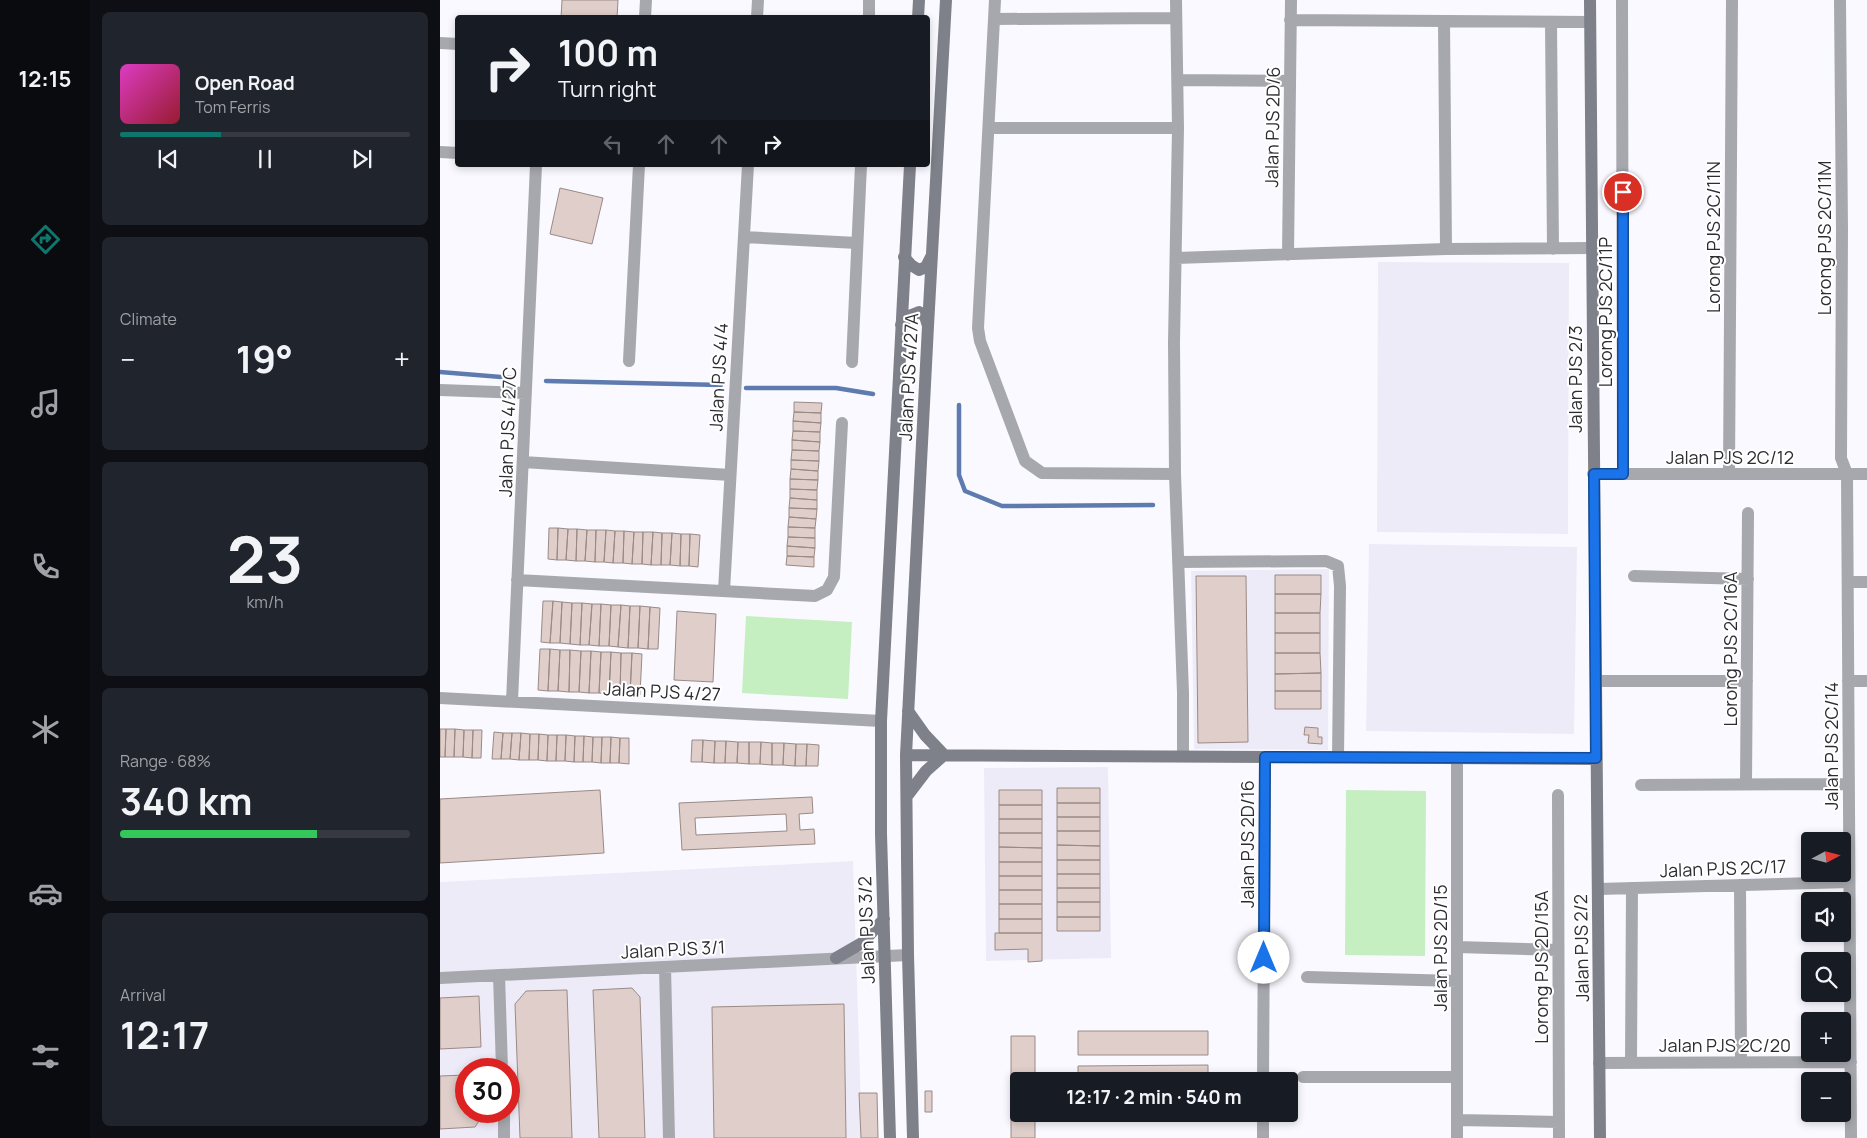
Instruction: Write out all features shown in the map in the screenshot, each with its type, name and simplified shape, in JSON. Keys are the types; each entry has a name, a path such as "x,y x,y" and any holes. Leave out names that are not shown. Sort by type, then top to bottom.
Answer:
{"main road":[{"path":"918,15 919,0"},
{"name":"Jalan PJS 4/27A","path":"906,755 946,0"},
{"name":"Jalan PJS 2/3","path":"1590,0 1596,758"},
{"name":"Jalan PJS 4/27A","path":"881,721 910,167"},
{"path":"904,257 918,270 926,267 932,257"},
{"path":"901,325 910,316 919,312 925,316 928,326"},
{"path":"908,711 925,736 944,755"},
{"name":"Jalan PJS 3/2","path":"881,721 881,834 890,1138"},
{"path":"913,1138 908,955 906,755 1596,758"},
{"path":"906,796 926,771 944,755"},
{"name":"Jalan PJS 2/2","path":"1596,758 1600,1138"},
{"path":"836,958 862,943 884,919"}],"street":[{"path":"645,15 646,0"},
{"path":"757,15 758,0"},
{"path":"868,15 869,0"},
{"path":"995,0 978,328 980,341 1025,461 1042,473 1175,474"},
{"path":"1176,0 1178,128 1174,342 1175,517 1183,756"},
{"name":"Jalan PJS 2D/6","path":"1288,255 1291,0"},
{"name":"Lorong PJS 2C/11P","path":"1622,0 1623,474"},
{"name":"Lorong PJS 2C/11N","path":"1729,474 1732,0"},
{"name":"Lorong PJS 2C/11M","path":"1840,0 1841,458 1847,474"},
{"path":"994,19 1176,18"},
{"path":"1290,20 1590,22"},
{"path":"1444,21 1446,249"},
{"path":"1551,22 1553,248"},
{"path":"440,43 455,44"},
{"path":"1178,80 1290,81"},
{"path":"989,128 1178,128"},
{"path":"440,152 455,153"},
{"name":"Jalan PJS 4/27C","path":"512,701 536,167"},
{"path":"629,361 639,167"},
{"name":"Jalan PJS 4/4","path":"724,591 748,167"},
{"path":"852,362 861,167"},
{"path":"744,237 858,242"},
{"path":"1176,258 1446,249 1592,248"},
{"path":"440,390 526,393"},
{"path":"517,580 815,596 827,590 834,577 842,422"},
{"path":"523,462 730,475"},
{"name":"Jalan PJS 2C/12","path":"1594,474 1867,474"},
{"name":"Jalan PJS 2C/14","path":"1847,474 1849,832"},
{"name":"Lorong PJS 2C/16A","path":"1746,784 1748,513"},
{"path":"1178,562 1326,561 1338,566 1340,586 1338,757"},
{"path":"1634,576 1748,579"},
{"path":"1848,582 1867,582"},
{"path":"1596,681 1747,681"},
{"path":"1848,681 1867,681"},
{"name":"Jalan PJS 4/27","path":"440,698 881,721"},
{"name":"Jalan PJS 2D/16","path":"1263,1072 1265,757"},
{"name":"Jalan PJS 2D/15","path":"1457,1138 1458,758"},
{"path":"1641,785 1849,784"},
{"name":"Lorong PJS 2D/15A","path":"1558,795 1559,1138"},
{"name":"Jalan PJS 2C/14","path":"1850,882 1851,1012"},
{"name":"Jalan PJS 2C/17","path":"1598,889 1850,882"},
{"path":"1740,885 1741,1062"},
{"path":"1631,1063 1632,888"},
{"path":"1457,947 1558,950"},
{"name":"Jalan PJS 3/1","path":"440,978 908,955"},
{"path":"665,967 669,1138"},
{"path":"499,976 502,1058"},
{"path":"1306,977 1457,980"},
{"name":"Jalan PJS 2C/20","path":"1599,1063 1801,1062"},
{"name":"Jalan PJS 2C/14","path":"1851,1062 1851,1138"},
{"path":"1303,1077 1457,1077"},
{"path":"1457,1120 1559,1122"},
{"path":"1262,1138 1263,1122"},
{"path":"504,1123 504,1138"}],"shaded area":[{"path":"1378,262 1569,263 1568,534 1377,532"},
{"path":"1369,544 1577,547 1574,734 1366,731"},
{"path":"1329,569 1328,750 1194,749 1191,571"},
{"path":"1108,767 1111,958 986,961 984,768"},
{"path":"853,861 862,1138 440,1138 440,882"}],"green space":[{"path":"746,616 852,622 848,699 742,693"},
{"path":"1346,790 1426,791 1425,956 1345,955"}],"building":[{"path":"562,0 618,0 617,15 561,15"},
{"path":"560,188 603,198 592,244 550,234"},
{"path":"794,402 822,403 821,413 794,412"},
{"path":"794,412 821,413 821,423 793,421"},
{"path":"793,421 821,423 820,432 793,431"},
{"path":"793,431 820,432 820,442 792,440"},
{"path":"792,440 820,442 819,451 792,450"},
{"path":"792,450 819,451 819,461 791,460"},
{"path":"791,460 819,461 818,471 791,469"},
{"path":"791,469 818,471 818,480 790,479"},
{"path":"790,479 818,480 817,490 790,489"},
{"path":"790,489 817,490 817,500 790,498"},
{"path":"790,498 817,500 817,509 789,508"},
{"path":"789,508 817,509 816,519 789,517"},
{"path":"789,517 816,519 815,528 788,527"},
{"path":"788,527 815,528 815,538 788,537"},
{"path":"549,528 558,528 557,560 548,559"},
{"path":"558,528 568,529 566,560 557,560"},
{"path":"568,529 577,529 576,561 566,560"},
{"path":"577,529 587,530 585,561 576,561"},
{"path":"587,530 596,530 595,562 585,561"},
{"path":"596,530 606,530 604,562 595,562"},
{"path":"606,530 615,531 613,563 604,562"},
{"path":"615,531 624,531 623,563 613,563"},
{"path":"624,531 634,532 632,564 623,563"},
{"path":"634,532 643,532 642,564 632,564"},
{"path":"643,532 653,532 651,565 642,564"},
{"path":"653,532 662,533 661,565 651,565"},
{"path":"662,533 672,533 670,565 661,565"},
{"path":"672,533 681,534 680,566 670,565"},
{"path":"681,534 690,534 689,566 680,566"},
{"path":"690,534 700,535 698,567 689,566"},
{"path":"788,537 815,538 815,548 787,546"},
{"path":"787,546 815,548 814,557 787,556"},
{"path":"787,556 814,557 814,567 786,565"},
{"path":"1275,575 1321,575 1321,594 1275,594"},
{"path":"1196,576 1246,576 1248,742 1198,743"},
{"path":"1275,594 1321,594 1320,613 1275,613"},
{"path":"543,601 553,601 550,643 541,642"},
{"path":"553,601 562,602 560,643 550,643"},
{"path":"562,602 572,603 570,644 560,643"},
{"path":"572,603 582,603 580,645 570,644"},
{"path":"582,603 592,604 589,645 580,645"},
{"path":"592,604 601,604 599,646 589,645"},
{"path":"601,604 611,605 609,646 599,646"},
{"path":"611,605 621,605 618,647 609,646"},
{"path":"621,605 630,606 628,648 618,647"},
{"path":"630,606 640,606 638,648 628,648"},
{"path":"640,606 650,607 648,649 638,648"},
{"path":"650,607 660,608 658,649 648,649"},
{"path":"677,611 716,614 713,682 674,680"},
{"path":"1275,613 1320,613 1320,633 1275,633"},
{"path":"1275,633 1320,633 1320,653 1275,653"},
{"path":"540,649 550,649 548,691 538,690"},
{"path":"550,649 560,650 558,691 548,691"},
{"path":"560,650 570,650 569,692 558,691"},
{"path":"570,650 581,651 579,692 569,692"},
{"path":"581,651 591,651 589,693 579,692"},
{"path":"591,651 601,652 599,693 589,693"},
{"path":"601,652 611,652 609,694 599,693"},
{"path":"611,652 621,653 620,694 609,694"},
{"path":"621,653 632,653 630,695 620,694"},
{"path":"632,653 642,654 640,695 630,695"},
{"path":"1275,653 1320,653 1321,673 1275,674"},
{"path":"1321,673 1321,691 1275,691 1275,674"},
{"path":"1275,691 1321,691 1321,709 1275,709"},
{"path":"1305,727 1318,728 1318,737 1322,737 1322,744 1308,743 1309,735 1304,735"},
{"path":"440,729 446,729 445,757 440,757"},
{"path":"446,729 455,729 454,757 445,757"},
{"path":"455,729 464,730 463,757 454,757"},
{"path":"464,730 473,730 472,758 463,757"},
{"path":"473,730 482,730 481,758 472,758"},
{"path":"494,732 503,733 501,759 492,759"},
{"path":"503,733 512,733 510,759 501,759"},
{"path":"512,733 521,733 519,760 510,759"},
{"path":"521,733 530,734 529,760 519,760"},
{"path":"530,734 539,734 538,760 529,760"},
{"path":"539,734 548,735 547,761 538,760"},
{"path":"548,735 557,735 556,761 547,761"},
{"path":"557,735 566,735 565,761 556,761"},
{"path":"566,735 575,736 574,762 565,761"},
{"path":"575,736 584,736 583,762 574,762"},
{"path":"584,736 593,737 592,762 583,762"},
{"path":"593,737 602,737 601,763 592,762"},
{"path":"602,737 611,737 610,763 601,763"},
{"path":"611,737 620,738 619,763 610,763"},
{"path":"620,738 629,738 629,764 619,763"},
{"path":"692,740 703,740 702,762 691,762"},
{"path":"703,740 715,741 714,763 702,762"},
{"path":"715,741 726,741 725,763 714,763"},
{"path":"726,741 738,742 737,763 725,763"},
{"path":"738,742 749,742 749,764 737,763"},
{"path":"749,742 761,742 760,764 749,764"},
{"path":"761,742 772,743 772,765 760,764"},
{"path":"772,743 784,743 783,765 772,765"},
{"path":"784,743 796,744 795,766 783,765"},
{"path":"796,744 807,744 806,766 795,766"},
{"path":"807,744 819,745 818,766 806,766"},
{"path":"1057,788 1100,788 1100,803 1057,803"},
{"path":"600,790 604,853 440,863 440,799"},
{"path":"999,790 1042,790 1042,805 999,805"},
{"path":"812,797 813,813 799,814 800,830 814,829 815,844 682,850 679,803","holes":["786,814 787,831 696,835 695,818"]},
{"path":"1057,803 1100,803 1100,817 1057,817"},
{"path":"999,805 1042,805 1042,819 999,819"},
{"path":"1057,817 1100,817 1100,831 1057,831"},
{"path":"999,819 1042,819 1042,833 999,833"},
{"path":"1057,831 1100,831 1100,846 1057,845"},
{"path":"999,833 1042,833 1042,848 999,847"},
{"path":"1057,845 1100,846 1100,860 1057,860"},
{"path":"999,847 1042,848 1042,862 999,862"},
{"path":"1057,860 1100,860 1100,874 1057,874"},
{"path":"999,862 1042,862 1042,876 999,876"},
{"path":"1057,874 1100,874 1100,888 1057,888"},
{"path":"999,876 1042,876 1042,890 999,890"},
{"path":"1057,888 1100,888 1100,902 1057,902"},
{"path":"999,890 1042,890 1042,904 999,904"},
{"path":"1057,902 1100,902 1100,917 1057,917"},
{"path":"999,904 1042,904 1042,919 999,919"},
{"path":"1057,917 1100,917 1100,931 1057,931"},
{"path":"999,919 1042,919 1042,933 999,933"},
{"path":"995,933 1042,933 1042,961 1028,962 1028,949 995,950"},
{"path":"632,988 640,997 645,1138 599,1138 593,990"},
{"path":"567,990 572,1138 520,1138 520,1058 517,1058 515,1004 526,991"},
{"path":"479,996 481,1047 440,1049 440,998"},
{"path":"844,1004 846,1138 714,1138 712,1007"},
{"path":"1078,1031 1208,1031 1208,1055 1078,1055"},
{"path":"1011,1036 1035,1036 1035,1072 1011,1072"},
{"path":"1208,1065 1208,1072 1078,1072 1078,1066"},
{"path":"455,1075 455,1123 478,1123 475,1127 440,1129 440,1076"},
{"path":"925,1091 932,1091 932,1112 925,1112"},
{"path":"859,1093 877,1093 878,1138 861,1138"},
{"path":"1011,1122 1035,1122 1035,1138 1011,1138"}],"waterway":[{"path":"440,372 512,378"},
{"path":"546,381 721,385"},
{"path":"746,388 836,388 873,394"},
{"path":"959,405 959,475 965,491 1002,506 1153,505"}],"route":[{"path":"1264,958 1265,757 1596,758 1594,474 1623,474 1623,192"}]}
